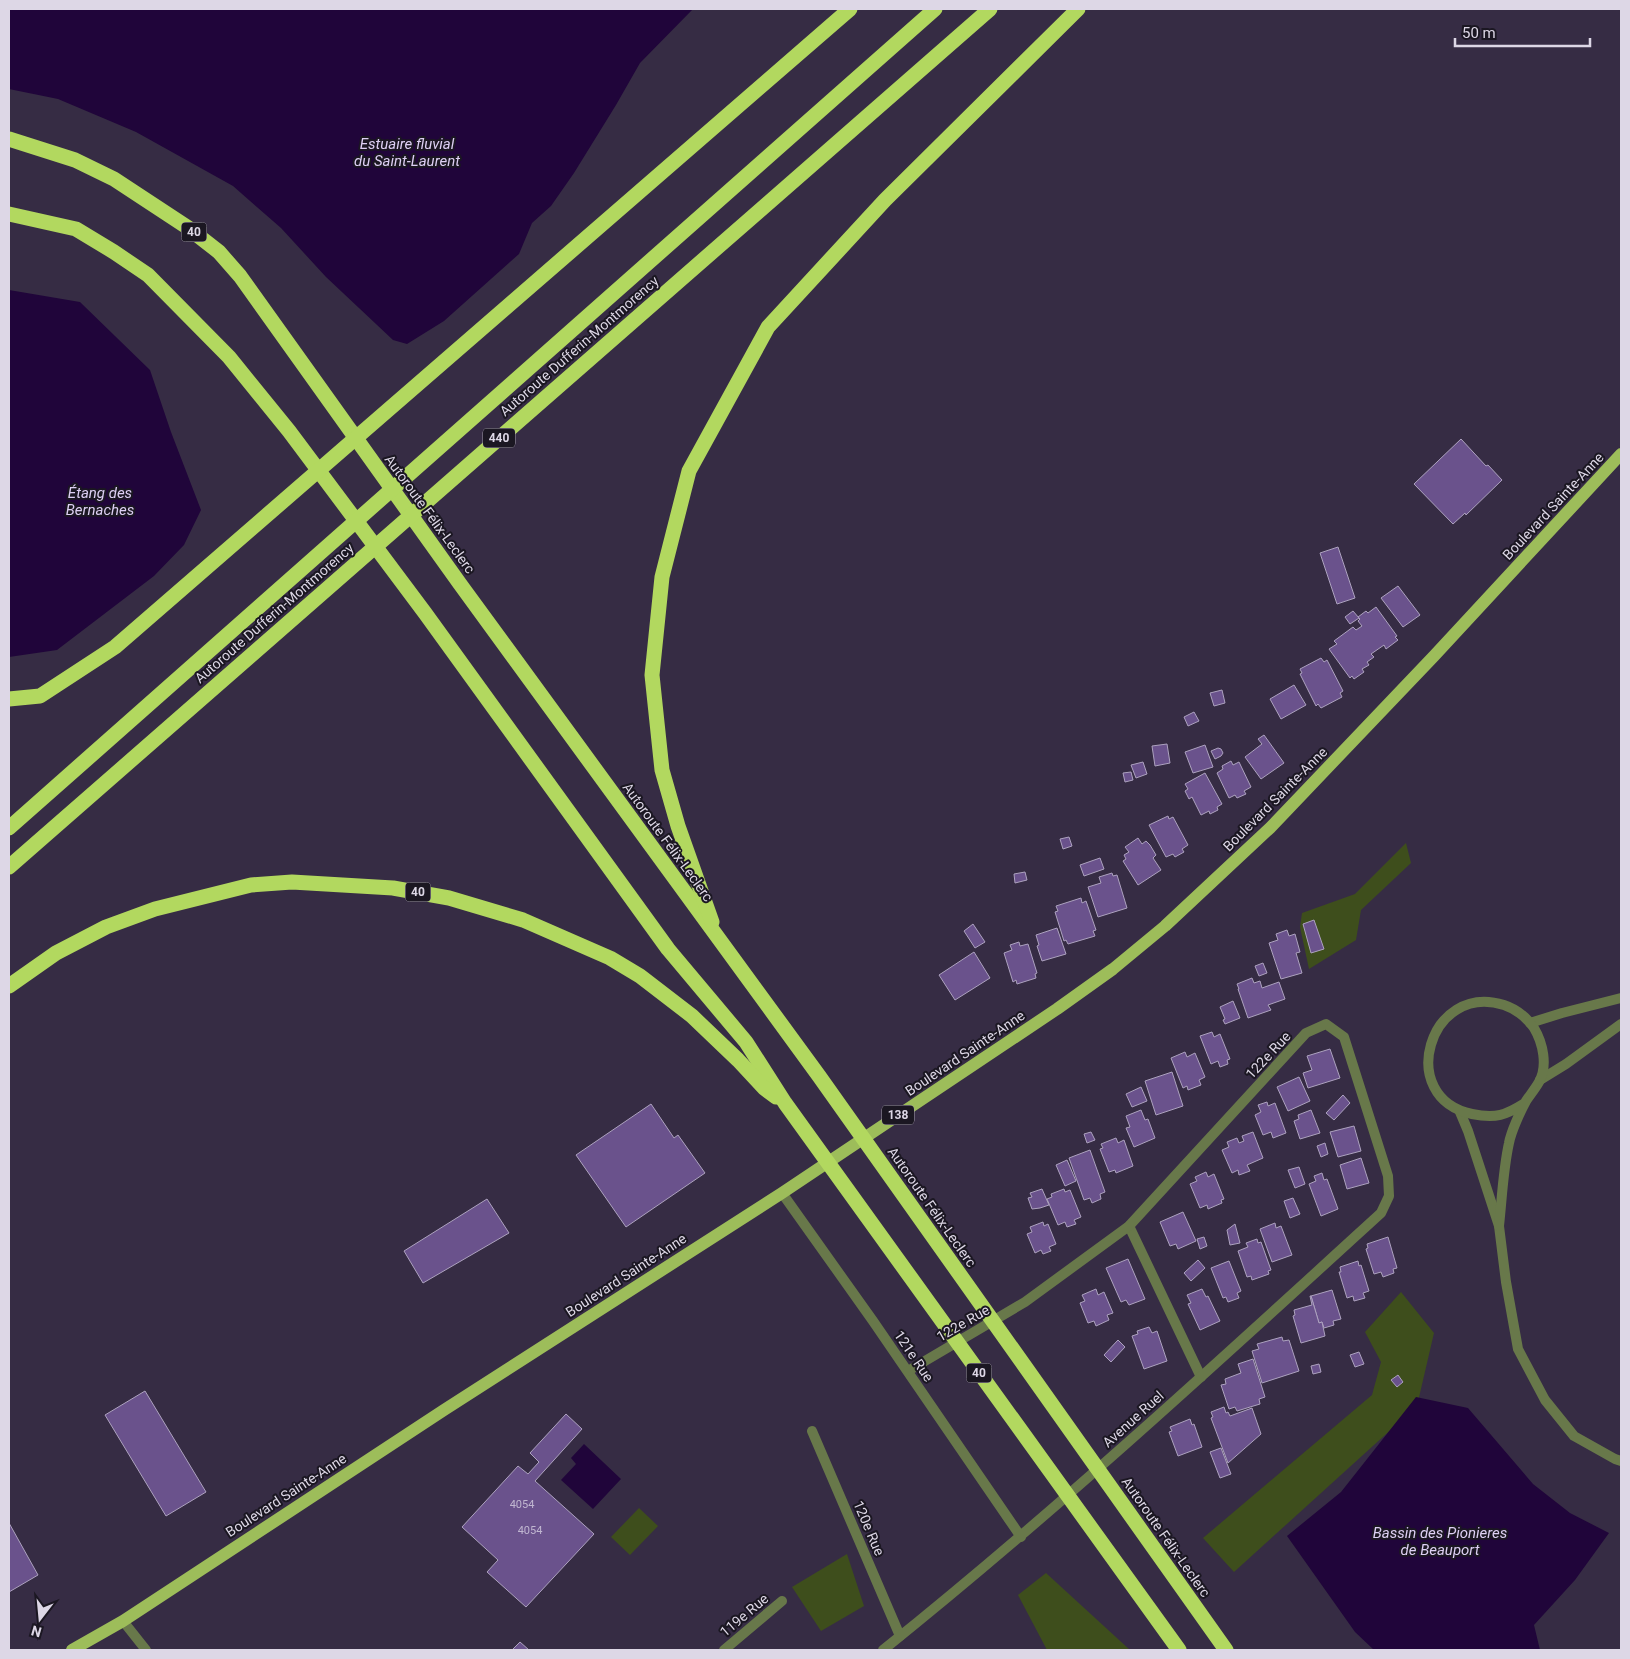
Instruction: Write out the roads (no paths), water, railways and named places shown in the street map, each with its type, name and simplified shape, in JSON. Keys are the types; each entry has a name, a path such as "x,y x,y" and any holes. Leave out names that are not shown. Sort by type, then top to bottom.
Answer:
{"highway":[{"path":"9,698 40,696 115,647 850,9"},
{"name":"Autoroute Dufferin-Montmorency","path":"9,828 935,9"},
{"name":"Autoroute Dufferin-Montmorency","path":"9,867 990,9"},
{"path":"717,938 678,826 662,770 652,675 662,577 689,471 768,327 885,200 1078,9"},
{"name":"Autoroute Félix-Leclerc","path":"9,139 75,160 114,180 187,226 218,252 240,276 460,584 819,1076 1226,1650"},
{"path":"9,214 76,230 114,252 148,275 229,357 289,431 425,613 668,949 746,1042 785,1103"},
{"name":"40","path":"9,986 56,953 106,927 154,909 251,885 292,882 393,888 449,898 523,920 610,958 640,976 692,1016 719,1040 764,1088 785,1103 1176,1646"}],"main road":[{"name":"Boulevard Sainte-Anne","path":"72,1650 123,1621 444,1410 782,1192 1057,1009 1113,968 1165,926 1270,828 1434,656 1621,454"}],"street":[{"path":"1530,1023 1562,1012 1621,998"},
{"path":"1499,1226 1509,1142 1525,1102 1540,1080 1544,1066 1543,1050 1538,1036 1530,1023 1519,1012 1505,1005 1490,1002 1474,1003 1460,1008 1447,1017 1437,1029 1430,1043 1428,1058 1430,1074 1436,1090 1446,1102 1460,1112 1489,1118 1508,1113 1525,1102"},
{"name":"122e Rue","path":"908,1371 1026,1302 1129,1226 1306,1034 1326,1024 1344,1037 1388,1176 1389,1196"},
{"path":"1540,1080 1566,1064 1621,1024"},
{"path":"1460,1112 1499,1226 1506,1282 1518,1349 1545,1400 1574,1436 1621,1461"},
{"name":"121e Rue","path":"782,1192 908,1371 1020,1537"},
{"name":"Avenue Ruel","path":"883,1650 1020,1537 1201,1377 1381,1213 1389,1196"},
{"path":"1129,1226 1201,1377"},
{"name":"120e Rue","path":"812,1431 900,1636"},
{"name":"119e Rue","path":"724,1650 782,1601"},
{"path":"123,1621 146,1650"}],"water":[{"name":"Estuaire fluvial du Saint-Laurent","path":"9,9 693,9 640,63 574,173 551,206 532,223 519,254 444,321 407,344 393,340 326,277 281,228 233,186 136,132 58,99 9,89"},
{"name":"Étang des Bernaches","path":"9,290 80,302 150,370 201,510 184,545 154,576 57,650 9,657"},
{"name":"Bassin des Pionieres de Beauport","path":"1416,1397 1468,1408 1533,1484 1570,1513 1609,1533 1575,1580 1534,1625 1540,1650 1374,1650 1355,1632 1287,1536 1341,1492"},
{"path":"584,1444 621,1479 593,1509 561,1480 576,1464 571,1458"}]}
